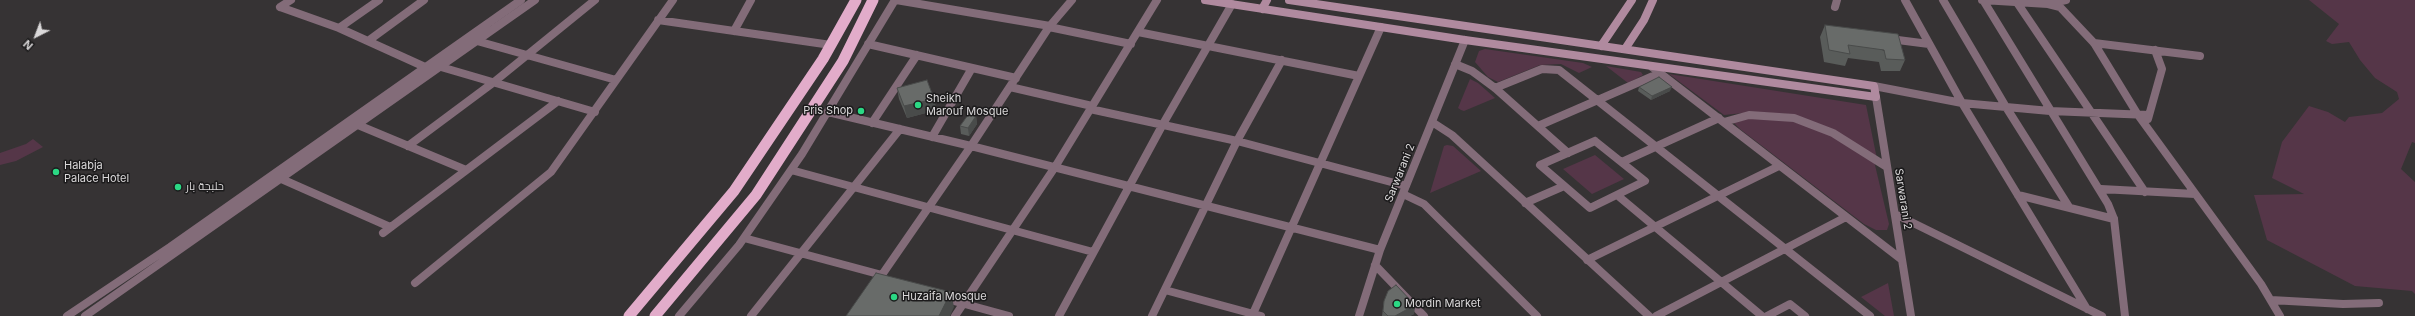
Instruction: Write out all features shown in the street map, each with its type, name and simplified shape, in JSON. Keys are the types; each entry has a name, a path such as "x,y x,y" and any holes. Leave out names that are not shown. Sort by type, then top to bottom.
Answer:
{"highway":[{"path":"655,316 756,195 848,50 873,0"},
{"path":"848,50 860,36 881,0"},
{"path":"629,316 734,191 831,45 854,2"}],"main road":[{"path":"1205,0 1465,40 1876,97"},
{"path":"1262,9 1267,0"},
{"path":"1289,0 1874,86"},
{"path":"1601,46 1617,25 1632,0"},
{"path":"1624,49 1644,20 1653,0"},
{"name":"Sarwarani 2","path":"1874,86 1876,97"}],"street":[{"path":"291,0 280,7 338,28 425,67"},
{"path":"338,28 379,0"},
{"path":"368,41 424,0"},
{"path":"262,186 272,175 521,0"},
{"path":"85,316 175,248 262,186 280,178 358,125 534,0"},
{"path":"408,146 494,82 595,0"},
{"path":"415,283 551,172 673,0"},
{"path":"734,31 751,0"},
{"path":"679,316 744,238 791,170 896,0 1050,26 1131,44"},
{"path":"871,292 882,280 1050,26 1072,0"},
{"path":"955,316 962,303 1055,167 1157,0"},
{"path":"1905,0 1962,103 2087,309"},
{"path":"1943,0 2006,106 2070,207"},
{"path":"1983,0 2018,4 2066,0"},
{"path":"1983,0 2101,190 2114,219 2125,316"},
{"path":"2046,2 2060,8 2094,43 2138,115 2271,300 2280,316"},
{"path":"1059,316 1163,124 1232,4"},
{"path":"2018,4 2090,113 2145,192"},
{"path":"508,9 518,12"},
{"path":"658,20 831,45"},
{"path":"1165,290 1256,315 1291,227 1381,27"},
{"path":"1138,32 1359,76"},
{"path":"1882,38 1929,44"},
{"name":"Sarwarani 2","path":"1359,316 1380,250 1465,40"},
{"path":"477,41 616,80"},
{"path":"2094,43 2200,56"},
{"path":"868,44 1016,78"},
{"path":"2146,126 2162,69 2155,50"},
{"path":"872,123 917,55"},
{"path":"1152,316 1207,206 1237,141 1282,60"},
{"path":"1455,64 1472,71 1495,88 1568,153"},
{"path":"1652,66 1779,166 1901,259"},
{"path":"441,67 595,112"},
{"path":"932,137 972,68"},
{"path":"1495,88 1542,69 1558,70 1870,316"},
{"path":"1538,126 1660,73"},
{"path":"1874,86 1962,103 2090,113 2149,115"},
{"path":"1010,87 1237,141 1319,163 1405,190 1424,204 1537,316"},
{"name":"Sarwarani 2","path":"1876,97 1911,316"},
{"path":"383,233 558,101"},
{"path":"828,112 971,146 1380,250"},
{"path":"1622,162 1722,120 1749,115 1794,118 1834,133 1887,167"},
{"path":"1432,122 1452,135 1649,316"},
{"path":"358,125 466,170"},
{"path":"751,316 900,129"},
{"path":"1595,141 1645,182 1590,208 1540,165 1568,153 1595,141"},
{"path":"1587,260 1779,166"},
{"path":"791,170 928,209 1093,252"},
{"path":"272,175 390,227"},
{"path":"1525,203 1564,186"},
{"path":"2101,190 2195,194"},
{"path":"1617,195 1762,316"},
{"path":"2018,195 2114,219"},
{"path":"1895,214 2102,316"},
{"path":"1656,316 1846,217"},
{"path":"744,238 800,253 882,280"},
{"path":"67,316 175,248"},
{"path":"1375,264 1424,316"},
{"path":"932,295 1009,316"},
{"path":"2271,300 2343,304 2379,303"},
{"path":"1767,316 1790,304 1805,316"}],"shaded area":[{"path":"2309,0 2415,0 2415,143 2412,142 2401,169 2415,182 2415,294 2412,291 2355,286 2267,240 2254,195 2304,194 2272,178 2282,142 2309,106 2328,112 2345,122 2349,117 2382,113 2399,99 2397,92 2375,78 2360,60 2349,42 2332,44 2326,41 2339,24"},
{"path":"1485,49 1583,63 1592,67 1579,73 1561,64 1540,65 1498,82 1488,77 1475,62 1479,51"},
{"path":"1606,66 1641,72 1643,75 1628,83"},
{"path":"1669,74 1866,105 1877,159 1788,114 1753,112 1724,115"},
{"path":"1470,79 1478,83 1495,98 1464,111 1458,108"},
{"path":"1740,118 1782,119 1801,124 1825,132 1874,161 1889,224 1887,230 1876,230 1864,224 1740,129 1734,123"},
{"path":"33,139 43,147 16,161 0,165 0,153 26,144"},
{"path":"1444,146 1453,146 1481,171 1430,193"},
{"path":"1595,155 1624,179 1592,194 1563,169"},
{"path":"1888,283 1894,316 1885,316 1861,297"}],"building":[{"path":"1825,25 1898,34 1905,60 1886,59 1884,50 1848,45 1850,54 1829,50"},
{"path":"1659,77 1672,87 1652,96 1639,87"},
{"path":"927,80 934,99 904,106 897,88"},
{"path":"968,115 976,116 968,128 960,126"},
{"path":"876,273 951,292 939,316 846,316"},
{"name":"Mordin Market","path":"1396,285 1415,305 1395,316 1388,316 1383,311 1384,301 1388,291"}],"place":[{"name":"Sheikh Marouf Mosque","path":"918,105"},
{"name":"Pris Shop","path":"861,111"},
{"name":"Halabja Palace Hotel","path":"56,172"},
{"name":"حلبجة بار","path":"178,187"},
{"name":"Huzaifa Mosque","path":"894,297"},
{"name":"Mordin Market","path":"1397,304"}]}
